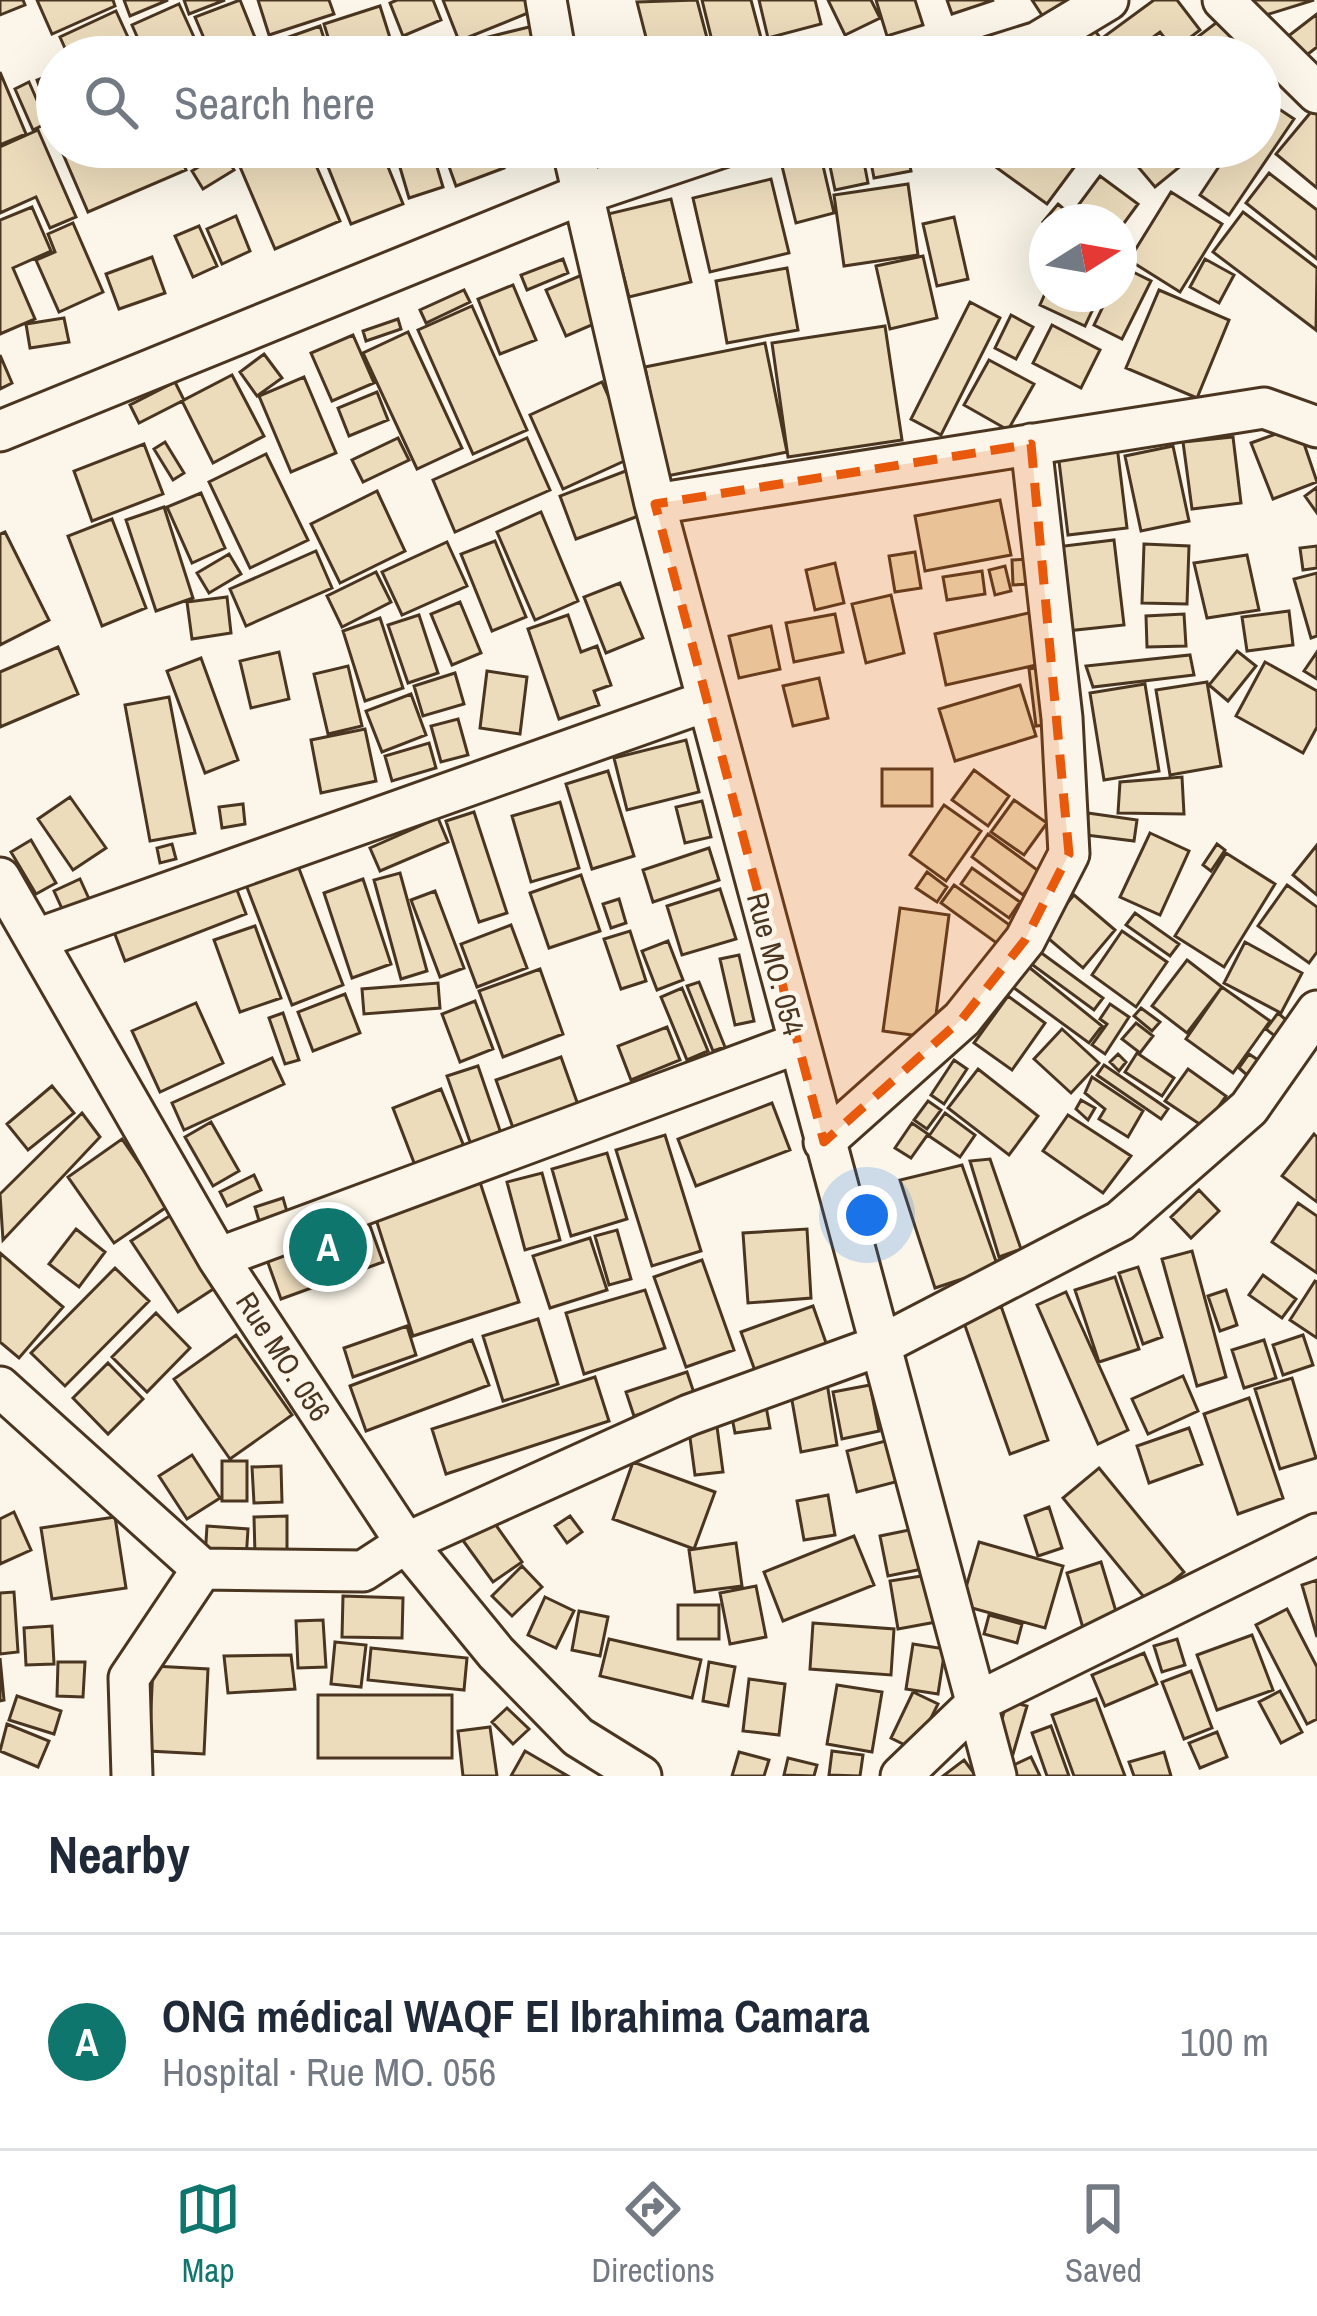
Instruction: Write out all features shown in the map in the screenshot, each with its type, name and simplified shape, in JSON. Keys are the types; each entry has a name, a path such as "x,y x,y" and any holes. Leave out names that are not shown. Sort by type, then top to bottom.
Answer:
{"street":[{"path":"546,0 552,36"},
{"path":"1048,36 1108,0"},
{"path":"1222,0 1254,36"},
{"path":"1281,61 1317,93"},
{"name":"Rue MO. 054","path":"576,168 655,504 796,1044 996,1776"},
{"path":"0,431 580,195 660,168"},
{"path":"655,504 1264,409 1317,427"},
{"path":"824,1142 962,1019 1025,940 1069,854 1063,718 1030,444"},
{"path":"37,939 707,701"},
{"name":"Rue MO. 056","path":"0,878 218,1258 406,1544 496,1653 578,1737 641,1776"},
{"path":"0,1387 202,1570 363,1571 406,1544 688,1415 879,1346 1120,1221 1249,1108 1317,1012"},
{"path":"218,1258 796,1044"},
{"path":"902,1776 979,1701 1317,1534"},
{"path":"132,1776 129,1678 202,1570"}],"highlighted area":[{"path":"1031,444 1069,854 1025,940 962,1019 824,1142 796,1044 655,504"}],"building":[{"path":"0,0 23,0 25,5 0,15"},
{"path":"37,0 113,0 115,6 52,34"},
{"path":"124,0 168,0 130,16"},
{"path":"184,0 225,0 189,14"},
{"path":"240,0 254,36 203,36 195,17"},
{"path":"258,0 329,0 334,14 269,35"},
{"path":"433,0 441,20 403,36 390,3"},
{"path":"443,0 535,0 538,9 471,36 457,36"},
{"path":"697,0 706,36 646,36 637,2"},
{"path":"702,0 751,0 761,36 711,36"},
{"path":"759,0 815,0 821,24 768,36"},
{"path":"828,0 871,0 880,18 845,35"},
{"path":"876,0 915,0 923,25 887,36"},
{"path":"947,0 994,0 952,14"},
{"path":"1032,0 1092,0 1051,29"},
{"path":"1154,0 1177,0 1200,30 1192,36 1160,32 1105,36"},
{"path":"1241,0 1314,0 1247,21"},
{"path":"179,4 193,36 137,36 132,25"},
{"path":"380,6 389,36 328,36 324,24"},
{"path":"116,11 127,36 62,36"},
{"path":"1317,14 1317,47 1294,65 1281,42"},
{"path":"1225,16 1240,36 1199,36"},
{"path":"1085,17 1099,36 1062,36 1061,34"},
{"path":"537,25 539,36 492,36"},
{"path":"320,26 323,36 292,36"},
{"path":"0,72 26,134 0,145"},
{"path":"29,82 36,98 33,130 15,89"},
{"path":"1316,106 1317,188 1281,158 1281,148"},
{"path":"1281,110 1294,119 1281,138"},
{"path":"36,131 36,168 55,168 76,217 50,228 36,197 0,213 0,147"},
{"path":"69,168 185,168 186,170 88,212"},
{"path":"197,168 234,170 203,189 192,171"},
{"path":"241,168 317,168 340,221 275,249"},
{"path":"328,168 388,168 403,204 351,224"},
{"path":"400,168 437,168 443,187 409,198"},
{"path":"450,168 504,168 456,186"},
{"path":"782,168 824,168 834,213 796,223"},
{"path":"830,168 865,168 868,183 835,190"},
{"path":"872,168 910,168 911,171 874,178"},
{"path":"997,168 1074,168 1047,204"},
{"path":"1139,168 1178,168 1155,187"},
{"path":"1218,168 1261,168 1229,215 1200,195"},
{"path":"1269,173 1317,210 1317,259 1246,203"},
{"path":"1100,176 1138,204 1137,205 1079,204"},
{"path":"771,179 789,253 710,272 693,198"},
{"path":"908,184 918,255 844,266 834,195"},
{"path":"1171,192 1222,224 1180,292 1137,265 1137,247"},
{"path":"671,199 691,282 629,297 608,214"},
{"path":"32,207 51,251 13,268 35,319 0,334 0,220"},
{"path":"1243,212 1317,268 1316,330 1213,252"},
{"path":"236,216 250,251 222,264 207,229"},
{"path":"954,217 968,279 937,286 923,224"},
{"path":"73,223 103,292 59,312 36,260 55,252 48,234"},
{"path":"199,226 217,266 193,277 175,236"},
{"path":"923,256 937,318 890,329 876,266"},
{"path":"152,257 165,293 119,309 106,274"},
{"path":"563,259 568,273 527,290 521,275"},
{"path":"1205,259 1234,275 1219,303 1190,287"},
{"path":"787,268 798,330 727,343 716,281"},
{"path":"1137,274 1151,281 1137,309"},
{"path":"582,275 601,321 566,336 546,290"},
{"path":"513,285 536,340 500,354 478,299"},
{"path":"464,290 470,302 426,323 420,310"},
{"path":"1159,290 1229,320 1197,398 1126,368"},
{"path":"970,302 1000,318 941,435 911,419"},
{"path":"472,306 527,430 473,454 418,330"},
{"path":"1055,312 1092,312 1085,326"},
{"path":"1100,312 1136,312 1122,339 1094,325"},
{"path":"1011,315 1033,327 1016,359 995,348"},
{"path":"64,318 69,342 30,348 26,324"},
{"path":"398,319 401,329 366,341 363,331"},
{"path":"1052,325 1100,350 1081,388 1033,363"},
{"path":"885,326 902,440 788,457 772,343"},
{"path":"408,332 462,448 417,469 363,353"},
{"path":"353,335 374,383 332,401 311,353"},
{"path":"765,343 787,452 667,476 645,367"},
{"path":"264,354 282,378 257,396 240,372"},
{"path":"0,355 12,383 0,389"},
{"path":"989,360 1034,384 1008,430 964,405"},
{"path":"232,375 264,436 213,463 182,401"},
{"path":"304,377 336,453 291,472 259,396"},
{"path":"175,382 184,400 139,423 130,405"},
{"path":"602,382 635,456 563,489 530,415"},
{"path":"377,392 388,420 349,436 338,408"},
{"path":"1298,426 1317,482 1273,499 1251,443"},
{"path":"1233,437 1241,503 1192,509 1183,442"},
{"path":"398,438 409,460 363,482 352,460"},
{"path":"527,438 550,490 455,532 433,480"},
{"path":"165,442 184,473 173,480 154,449"},
{"path":"144,444 163,494 92,521 74,471"},
{"path":"1117,446 1127,528 1068,535 1058,453"},
{"path":"1173,446 1189,521 1141,531 1125,456"},
{"path":"266,454 308,540 250,568 209,482"},
{"path":"636,467 652,511 576,539 560,496"},
{"path":"1317,487 1317,513 1305,496"},
{"path":"377,491 405,551 340,583 311,524"},
{"path":"201,493 225,548 192,563 167,507"},
{"path":"1000,500 1011,555 925,571 915,516"},
{"path":"164,507 193,598 156,611 126,520"},
{"path":"541,512 578,601 535,620 497,532"},
{"path":"112,519 146,608 102,626 68,536"},
{"path":"5,532 49,620 0,645 0,534"},
{"path":"1114,540 1124,625 1066,631 1056,547"},
{"path":"495,541 526,617 492,631 461,554"},
{"path":"447,542 467,586 402,615 382,572"},
{"path":"1144,544 1189,546 1187,604 1142,603"},
{"path":"1317,546 1317,568 1303,570 1300,548"},
{"path":"316,551 332,588 246,626 230,589"},
{"path":"915,552 921,588 895,592 889,556"},
{"path":"229,554 241,574 209,593 197,573"},
{"path":"1247,555 1259,610 1207,618 1194,563"},
{"path":"1029,559 1030,584 1013,585 1012,560"},
{"path":"835,563 844,603 815,610 806,570"},
{"path":"1005,566 1011,591 995,595 989,570"},
{"path":"982,571 985,594 947,600 943,577"},
{"path":"376,572 391,602 342,627 327,596"},
{"path":"1317,573 1317,636 1311,638 1294,579"},
{"path":"620,583 643,638 606,653 584,597"},
{"path":"891,595 904,653 866,663 852,604"},
{"path":"227,597 231,633 192,639 187,602"},
{"path":"460,602 481,653 452,665 431,614"},
{"path":"1289,611 1293,645 1247,651 1242,617"},
{"path":"1033,612 1045,663 946,685 935,634"},
{"path":"835,614 843,652 794,662 786,623"},
{"path":"1184,614 1186,646 1147,647 1146,616"},
{"path":"419,615 438,673 408,683 388,625"},
{"path":"568,615 581,652 597,646 611,685 594,691 599,705 559,719 528,629"},
{"path":"380,618 403,688 365,701 343,631"},
{"path":"771,626 780,669 739,678 729,636"},
{"path":"58,647 78,694 0,727 0,672"},
{"path":"1237,651 1256,666 1228,701 1209,685"},
{"path":"279,652 289,699 251,708 240,661"},
{"path":"1317,652 1317,679 1304,671"},
{"path":"1190,655 1194,675 1093,687 1086,666"},
{"path":"201,658 238,760 205,773 167,671"},
{"path":"1265,662 1317,691 1317,727 1303,753 1236,716"},
{"path":"348,666 362,726 328,734 314,674"},
{"path":"1048,666 1055,724 1036,726 1029,669"},
{"path":"487,671 527,677 520,734 480,728"},
{"path":"455,673 464,704 423,716 414,686"},
{"path":"819,678 828,718 793,726 783,686"},
{"path":"1207,682 1221,766 1170,775 1156,690"},
{"path":"1145,684 1159,771 1104,780 1090,693"},
{"path":"1020,685 1036,736 955,761 939,709"},
{"path":"411,694 426,735 382,752 366,711"},
{"path":"169,697 195,833 150,841 125,705"},
{"path":"458,719 468,755 441,762 431,726"},
{"path":"365,729 376,781 321,793 311,740"},
{"path":"686,740 699,792 627,810 614,758"},
{"path":"429,743 436,768 392,781 385,756"},
{"path":"882,769 932,769 932,806 882,806"},
{"path":"974,770 1009,796 988,826 952,800"},
{"path":"608,771 634,856 592,869 566,784"},
{"path":"1182,777 1184,814 1118,813 1120,782"},
{"path":"70,797 106,848 73,870 38,819"},
{"path":"1014,800 1047,823 1024,855 991,832"},
{"path":"702,801 711,837 685,843 676,807"},
{"path":"560,802 579,868 531,882 512,816"},
{"path":"243,804 245,824 222,828 219,807"},
{"path":"944,805 981,831 946,881 910,855"},
{"path":"474,812 507,913 479,922 446,821"},
{"path":"1088,813 1137,820 1134,841 1086,835"},
{"path":"438,818 448,842 380,871 370,848"},
{"path":"1150,833 1189,851 1160,915 1120,897"},
{"path":"988,834 1040,872 1023,895 972,857"},
{"path":"31,840 56,883 36,894 11,852"},
{"path":"172,844 176,859 160,863 157,848"},
{"path":"1217,844 1225,850 1211,871 1203,865"},
{"path":"1317,845 1317,895 1293,875"},
{"path":"709,848 719,880 653,902 643,870"},
{"path":"1226,853 1275,884 1224,967 1175,936"},
{"path":"295,858 343,985 292,1005 243,877"},
{"path":"972,868 1020,902 1009,918 961,884"},
{"path":"927,872 947,887 937,902 916,888"},
{"path":"400,873 427,971 401,979 374,880"},
{"path":"581,875 600,931 549,948 530,893"},
{"path":"80,879 90,901 64,913 54,891"},
{"path":"363,879 391,964 352,978 324,893"},
{"path":"234,882 246,914 125,961 113,929"},
{"path":"954,885 1011,926 998,944 941,903"},
{"path":"1287,885 1317,907 1317,952 1309,963 1258,926"},
{"path":"720,889 736,939 682,955 667,906"},
{"path":"435,891 464,968 440,977 411,900"},
{"path":"1074,895 1115,930 1083,968 1042,933"},
{"path":"619,899 626,923 611,928 603,904"},
{"path":"900,908 949,915 933,1038 883,1031"},
{"path":"1135,913 1179,944 1170,956 1126,925"},
{"path":"511,925 527,968 477,987 461,944"},
{"path":"255,926 281,998 240,1012 214,940"},
{"path":"630,931 646,981 621,989 604,939"},
{"path":"1122,931 1167,962 1136,1007 1092,975"},
{"path":"668,941 683,980 657,990 642,951"},
{"path":"1245,942 1302,973 1281,1013 1224,983"},
{"path":"1036,949 1103,998 1094,1010 1026,960"},
{"path":"739,955 754,1021 735,1025 720,959"},
{"path":"1187,960 1222,987 1187,1033 1152,1006"},
{"path":"1025,964 1102,1026 1089,1043 1010,985"},
{"path":"540,969 563,1034 503,1057 479,991"},
{"path":"699,982 725,1047 713,1051 687,986"},
{"path":"438,983 440,1008 364,1014 362,989"},
{"path":"1222,987 1270,1021 1233,1073 1186,1039"},
{"path":"682,988 708,1051 687,1060 661,997"},
{"path":"345,994 360,1033 313,1051 298,1012"},
{"path":"1008,996 1045,1023 1012,1070 974,1043"},
{"path":"475,1001 493,1049 460,1062 442,1014"},
{"path":"196,1003 223,1063 160,1092 132,1031"},
{"path":"1110,1004 1129,1017 1105,1054 1092,1045 1107,1024 1100,1019"},
{"path":"1141,1008 1160,1022 1152,1031 1134,1016"},
{"path":"283,1013 299,1060 285,1064 269,1018"},
{"path":"1278,1013 1293,1026 1281,1041 1266,1029"},
{"path":"1136,1023 1153,1036 1140,1053 1122,1039"},
{"path":"667,1027 680,1060 631,1080 618,1046"},
{"path":"1062,1029 1099,1063 1071,1093 1034,1059"},
{"path":"1137,1053 1174,1078 1162,1096 1125,1072"},
{"path":"1118,1054 1126,1062 1119,1071 1110,1062"},
{"path":"1249,1054 1258,1060 1247,1075 1239,1068"},
{"path":"561,1057 582,1116 517,1139 496,1080"},
{"path":"272,1058 284,1084 184,1130 172,1103"},
{"path":"954,1060 967,1069 944,1104 931,1095"},
{"path":"1104,1065 1168,1109 1161,1119 1097,1075"},
{"path":"478,1066 505,1145 475,1156 447,1076"},
{"path":"978,1069 1038,1116 1009,1155 948,1108"},
{"path":"1188,1069 1226,1096 1204,1127 1165,1101"},
{"path":"1092,1077 1143,1111 1128,1137 1099,1119 1105,1109 1085,1093"},
{"path":"52,1086 74,1113 28,1150 7,1124"},
{"path":"441,1089 467,1154 418,1173 393,1108"},
{"path":"1081,1100 1095,1108 1088,1120 1076,1109"},
{"path":"928,1101 941,1110 927,1129 914,1120"},
{"path":"772,1103 790,1150 696,1186 678,1139"},
{"path":"82,1113 100,1137 3,1240 0,1194"},
{"path":"945,1113 975,1135 960,1157 929,1136"},
{"path":"1068,1115 1131,1156 1103,1193 1043,1151"},
{"path":"211,1122 239,1171 213,1186 185,1137"},
{"path":"912,1123 928,1134 911,1158 895,1148"},
{"path":"1314,1134 1317,1137 1317,1202 1282,1176"},
{"path":"665,1135 701,1251 652,1266 616,1150"},
{"path":"122,1139 168,1206 114,1243 68,1177"},
{"path":"607,1153 627,1219 571,1236 552,1169"},
{"path":"990,1159 1021,1249 999,1257 970,1161"},
{"path":"962,1165 998,1267 935,1288 900,1180"},
{"path":"542,1173 560,1240 525,1250 507,1182"},
{"path":"254,1175 261,1190 227,1206 220,1192"},
{"path":"479,1179 519,1302 413,1336 374,1213"},
{"path":"1199,1190 1219,1211 1191,1238 1171,1217"},
{"path":"283,1198 290,1222 262,1231 255,1207"},
{"path":"1298,1203 1317,1216 1317,1273 1272,1242"},
{"path":"174,1213 221,1284 178,1312 131,1241"},
{"path":"369,1223 383,1262 281,1299 267,1260"},
{"path":"76,1229 105,1252 79,1287 49,1264"},
{"path":"807,1229 811,1298 748,1303 743,1233"},
{"path":"617,1230 631,1279 609,1285 595,1236"},
{"path":"590,1238 607,1290 550,1308 533,1256"},
{"path":"1192,1251 1226,1377 1197,1386 1162,1259"},
{"path":"0,1253 63,1307 19,1358 0,1342"},
{"path":"702,1260 734,1350 686,1367 654,1277"},
{"path":"1138,1267 1162,1337 1143,1344 1119,1273"},
{"path":"115,1268 149,1301 65,1386 31,1353"},
{"path":"1263,1275 1296,1299 1282,1318 1249,1295"},
{"path":"1115,1277 1139,1349 1099,1362 1075,1290"},
{"path":"1317,1282 1317,1338 1290,1320"},
{"path":"645,1290 665,1348 584,1374 566,1313"},
{"path":"1226,1290 1237,1325 1220,1331 1208,1296"},
{"path":"1066,1292 1128,1430 1098,1444 1037,1305"},
{"path":"813,1306 830,1354 758,1379 741,1332"},
{"path":"1001,1306 1048,1440 1010,1454 963,1320"},
{"path":"156,1313 190,1348 147,1392 112,1357"},
{"path":"538,1319 558,1384 503,1401 483,1336"},
{"path":"407,1326 416,1355 353,1377 344,1348"},
{"path":"236,1335 292,1415 230,1459 174,1379"},
{"path":"1303,1335 1313,1365 1283,1375 1273,1345"},
{"path":"472,1340 489,1385 366,1431 350,1386"},
{"path":"1264,1340 1276,1378 1244,1388 1232,1350"},
{"path":"108,1363 143,1399 108,1434 73,1398"},
{"path":"687,1372 695,1396 634,1416 626,1392"},
{"path":"1183,1376 1198,1411 1148,1434 1132,1399"},
{"path":"595,1377 609,1421 446,1474 432,1429"},
{"path":"1292,1378 1316,1458 1280,1469 1255,1389"},
{"path":"827,1383 837,1445 801,1452 790,1389"},
{"path":"870,1385 879,1431 842,1439 833,1392"},
{"path":"1249,1398 1283,1498 1238,1514 1204,1414"},
{"path":"765,1401 770,1428 735,1433 730,1407"},
{"path":"716,1419 723,1472 695,1475 688,1423"},
{"path":"1189,1428 1202,1464 1149,1483 1137,1446"},
{"path":"893,1439 903,1480 857,1492 847,1451"},
{"path":"192,1455 220,1498 187,1519 159,1476"},
{"path":"222,1461 247,1461 247,1501 222,1501"},
{"path":"633,1462 715,1492 694,1549 613,1519"},
{"path":"281,1466 282,1502 254,1503 252,1467"},
{"path":"1099,1468 1184,1572 1148,1602 1063,1498"},
{"path":"828,1495 835,1535 804,1540 797,1501"},
{"path":"1049,1507 1062,1548 1038,1556 1025,1516"},
{"path":"14,1512 31,1550 0,1564 0,1519"},
{"path":"488,1514 522,1562 493,1582 459,1535"},
{"path":"287,1516 287,1553 255,1554 254,1517"},
{"path":"570,1516 582,1532 567,1543 555,1526"},
{"path":"115,1517 126,1588 52,1599 41,1528"},
{"path":"207,1526 248,1529 246,1560 205,1558"},
{"path":"914,1529 922,1569 888,1576 880,1536"},
{"path":"854,1536 874,1585 783,1621 764,1572"},
{"path":"979,1542 1063,1566 1045,1628 961,1605"},
{"path":"736,1543 742,1586 695,1592 689,1550"},
{"path":"1101,1562 1118,1618 1083,1628 1067,1573"},
{"path":"522,1566 542,1587 512,1616 492,1596"},
{"path":"928,1575 936,1622 898,1629 890,1581"},
{"path":"1317,1580 1317,1637 1302,1585"},
{"path":"756,1586 766,1637 730,1644 720,1593"},
{"path":"14,1592 18,1652 0,1654 0,1593"},
{"path":"343,1596 403,1598 402,1638 342,1637"},
{"path":"545,1597 574,1611 556,1648 528,1635"},
{"path":"678,1605 719,1605 719,1639 678,1639"},
{"path":"1287,1609 1317,1667 1317,1719 1307,1724 1256,1625"},
{"path":"579,1611 608,1617 600,1656 572,1650"},
{"path":"989,1615 1022,1624 1017,1643 984,1634"},
{"path":"323,1620 326,1667 298,1668 296,1621"},
{"path":"813,1623 894,1629 891,1675 810,1669"},
{"path":"52,1626 54,1664 26,1665 24,1628"},
{"path":"1252,1635 1273,1690 1217,1710 1197,1655"},
{"path":"609,1639 701,1660 692,1698 600,1676"},
{"path":"1177,1639 1185,1665 1162,1672 1154,1646"},
{"path":"335,1642 366,1645 361,1687 331,1684"},
{"path":"913,1644 945,1649 938,1694 906,1689"},
{"path":"371,1648 467,1658 464,1690 368,1680"},
{"path":"1144,1653 1157,1684 1105,1706 1092,1675"},
{"path":"291,1655 295,1689 228,1693 224,1656"},
{"path":"58,1662 85,1662 83,1697 57,1696"},
{"path":"709,1662 735,1667 728,1706 703,1701"},
{"path":"153,1666 208,1669 204,1754 149,1751"},
{"path":"1191,1671 1212,1728 1184,1739 1162,1682"},
{"path":"749,1679 785,1684 779,1735 743,1731"},
{"path":"837,1685 882,1692 872,1752 827,1744"},
{"path":"1280,1691 1302,1732 1281,1743 1259,1702"},
{"path":"913,1692 938,1704 915,1750 891,1738"},
{"path":"318,1695 452,1695 452,1758 318,1758"},
{"path":"17,1696 61,1711 54,1734 9,1720"},
{"path":"1096,1699 1125,1776 1074,1776 1052,1715"},
{"path":"1007,1701 1027,1706 1013,1754 994,1748"},
{"path":"507,1708 529,1729 513,1744 492,1722"},
{"path":"7,1724 49,1741 38,1767 0,1751"},
{"path":"1051,1726 1069,1776 1047,1776 1032,1733"},
{"path":"490,1727 497,1776 463,1776 458,1731"},
{"path":"1217,1732 1227,1757 1200,1768 1189,1743"},
{"path":"525,1751 568,1776 511,1776"},
{"path":"832,1751 863,1755 860,1776 829,1775"},
{"path":"739,1752 769,1760 764,1776 732,1776"},
{"path":"1164,1752 1171,1776 1134,1776 1129,1762"},
{"path":"1031,1757 1040,1776 1005,1776 1003,1770"},
{"path":"788,1758 817,1765 814,1776 784,1775"},
{"path":"964,1760 976,1776 943,1776"}],"place":[{"name":"ONG médical WAQF El Ibrahima Camara","path":"328,1247"}]}
